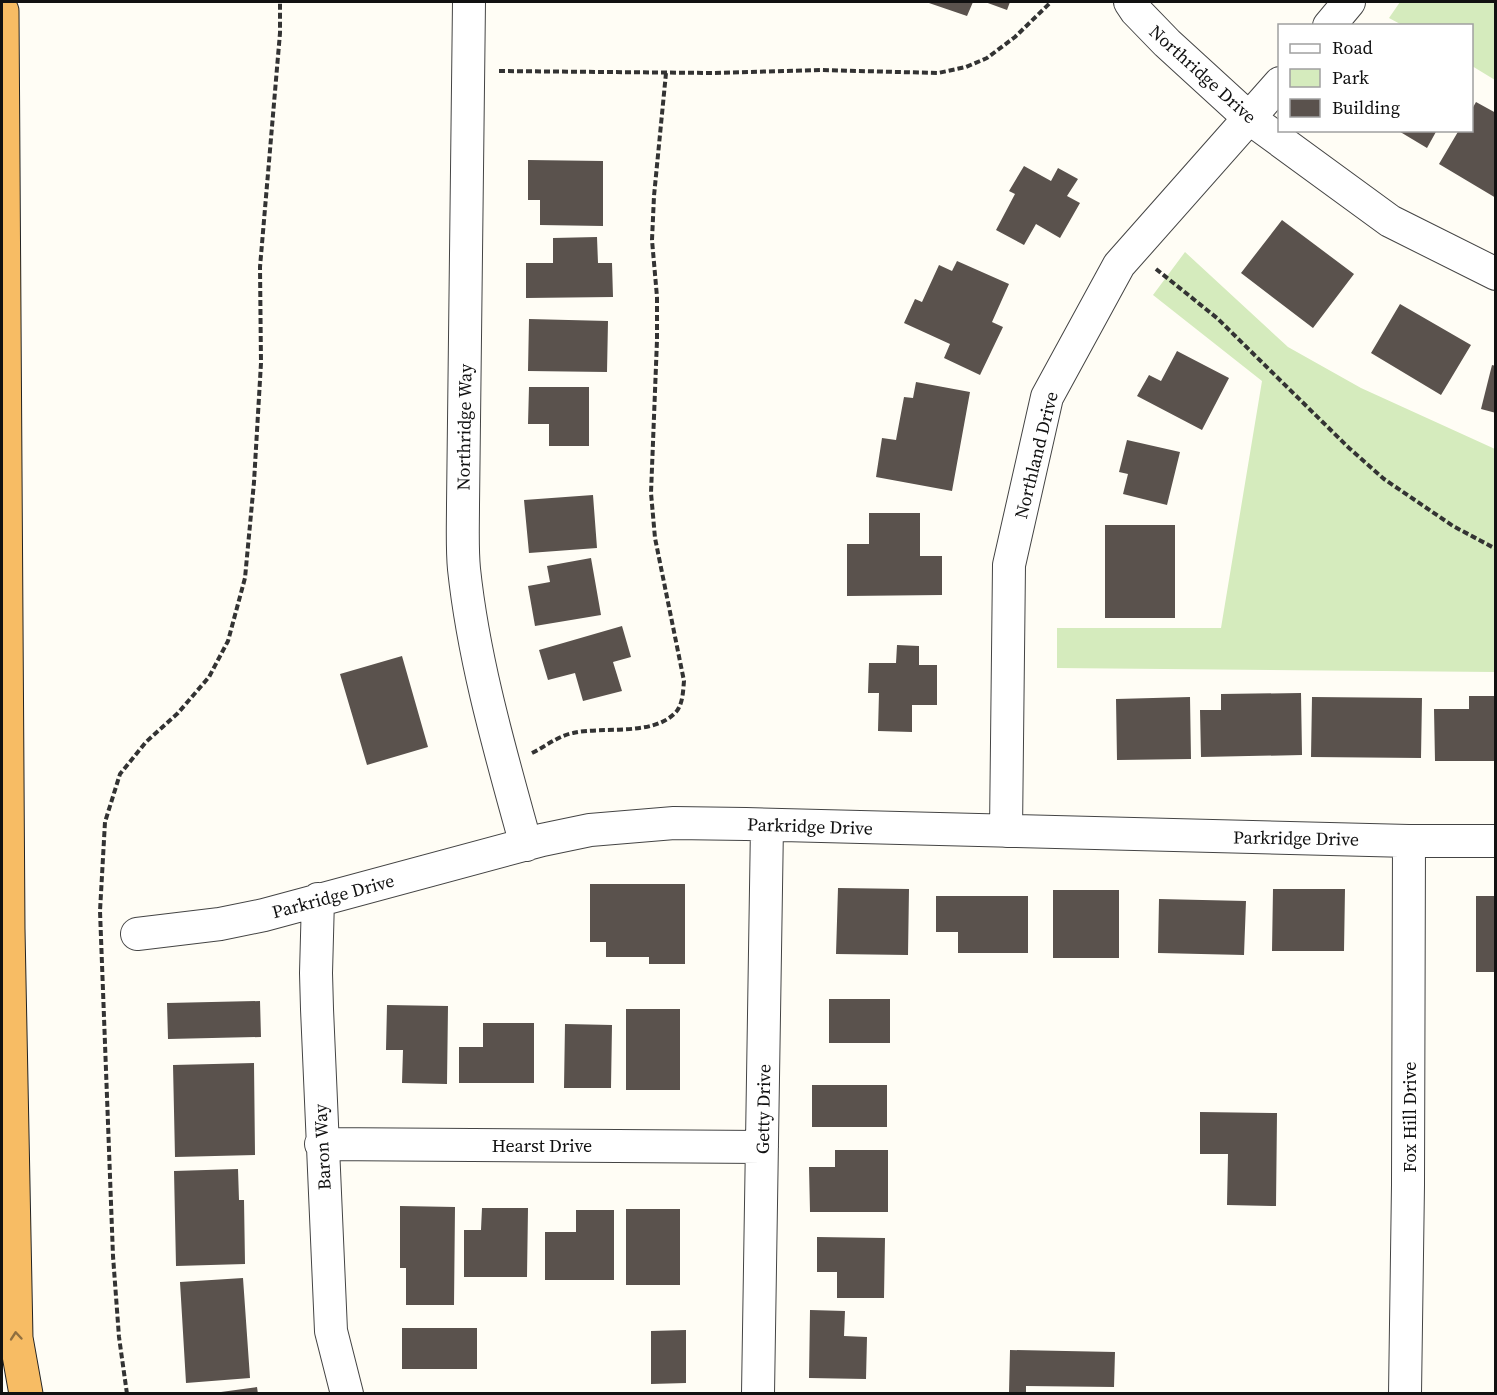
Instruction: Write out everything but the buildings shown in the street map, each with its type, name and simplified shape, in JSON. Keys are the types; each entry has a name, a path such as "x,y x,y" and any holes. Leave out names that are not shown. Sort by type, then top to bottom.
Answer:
{"highway":[{"path":"2,11 8,941 16,1338 26,1394"}],"street":[{"name":"Northridge Way","path":"469,2 464,567 474,638 492,720 526,845"},
{"name":"Northridge Drive","path":"1130,2 1167,43 1249,118 1390,221 1496,274"},
{"path":"1331,24 1349,2"},
{"name":"Northland Drive","path":"1006,831 1009,565 1047,397 1119,265 1278,85"},
{"name":"Parkridge Drive","path":"137,934 220,924 526,845 591,830 638,825 674,823 1409,841 1496,841"},
{"name":"Getty Drive","path":"758,1394 767,825"},
{"name":"Fox Hill Drive","path":"1405,1394 1409,841"},
{"name":"Baron Way","path":"318,899 316,973 321,1144 331,1331 347,1394"},
{"name":"Hearst Drive","path":"321,1144 762,1147"}],"path":[{"path":"127,1394 112,1256 100,911 105,822 120,774 146,742 178,712 209,677 228,641 245,578 254,482 261,363 260,267 278,55 280,2"},
{"path":"468,71 666,73 820,70 938,73 966,67 987,58 1016,37 1052,2"},
{"path":"505,768 561,736 657,724 675,712 681,703 684,681 655,538 651,493 657,340 657,297 652,240 666,73"},
{"path":"1131,252 1184,289 1217,318 1349,448 1384,479 1453,526 1496,549"}],"green space":[{"path":"1400,2 1495,2 1495,80 1473,67 1473,24 1400,24 1389,18"},
{"path":"1185,252 1288,347 1361,388 1495,449 1495,672 1057,668 1057,628 1221,628 1262,381 1153,295"}]}
